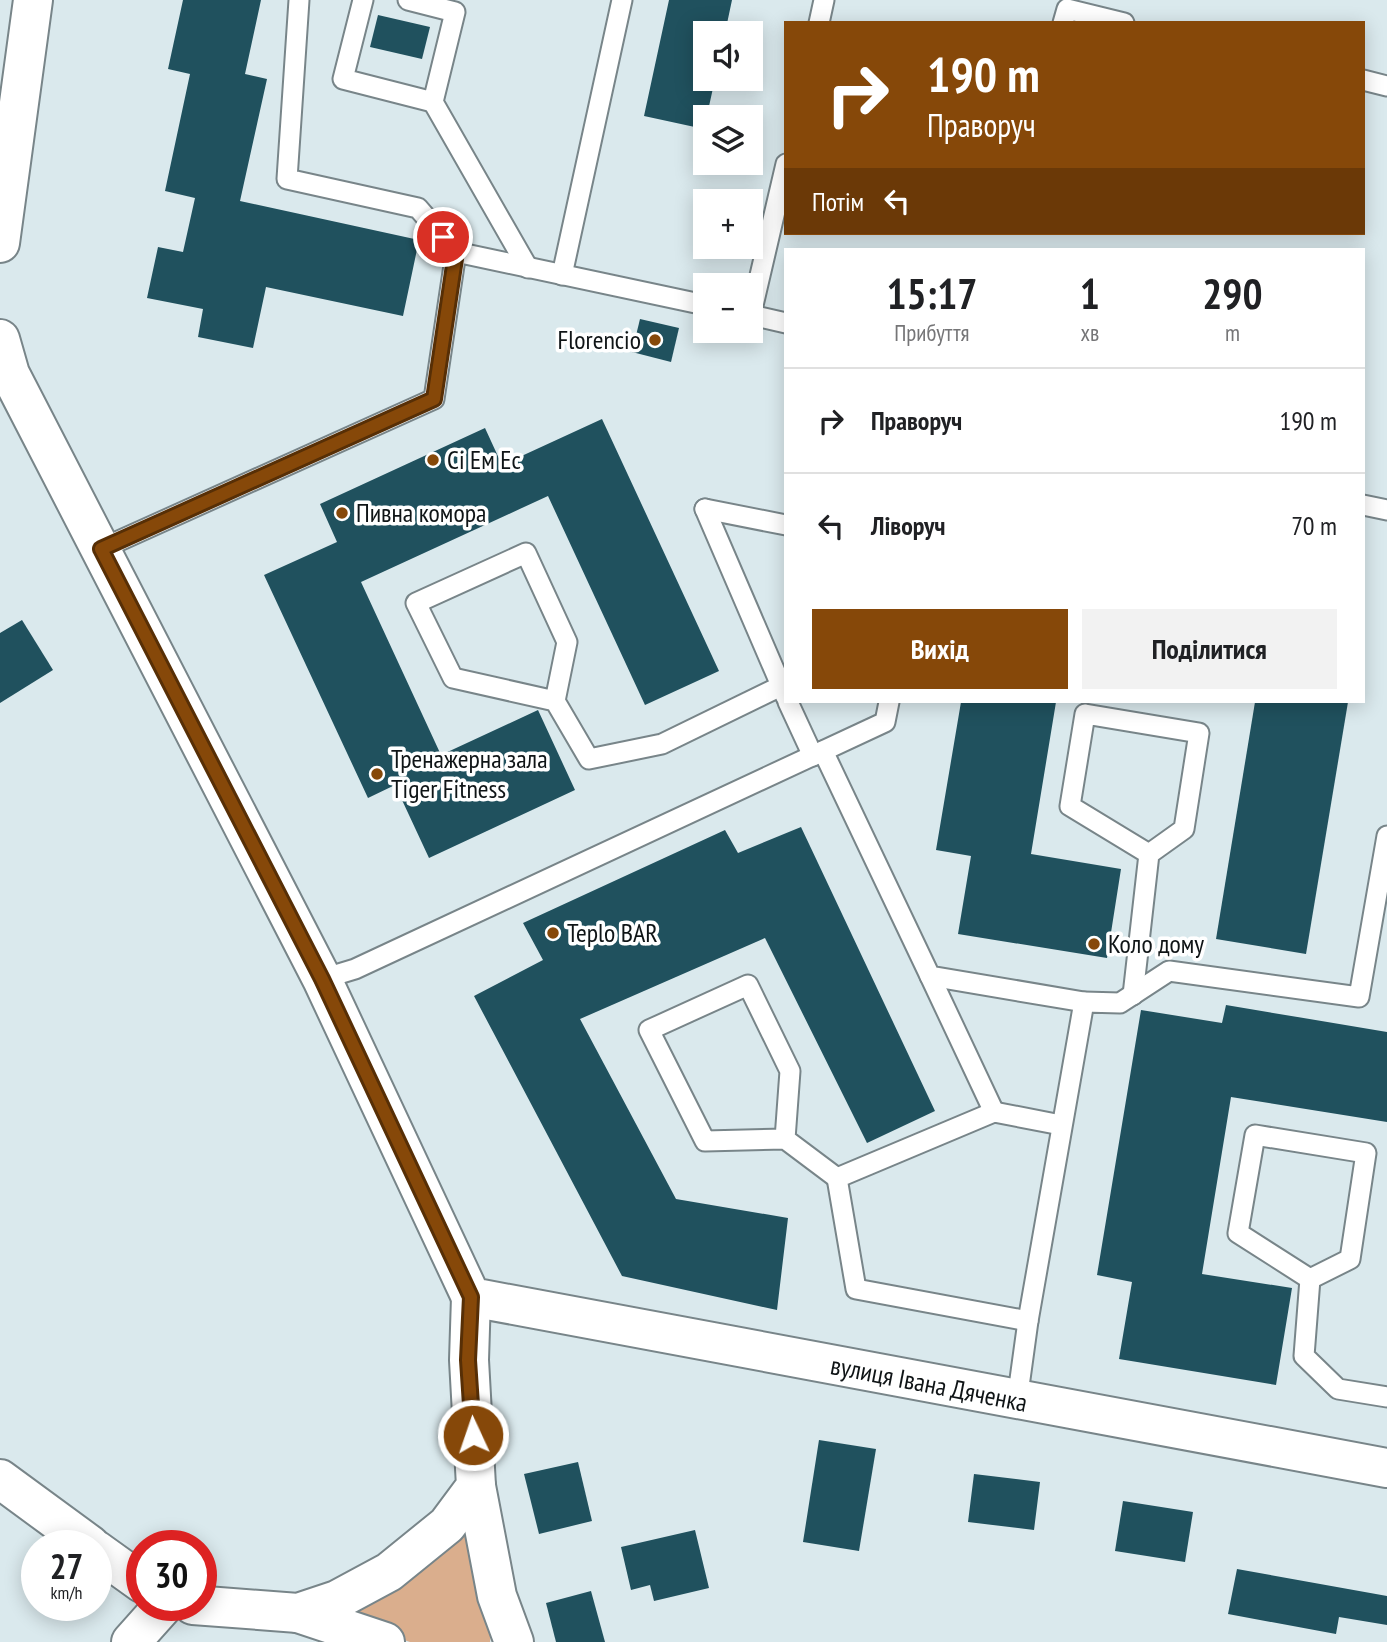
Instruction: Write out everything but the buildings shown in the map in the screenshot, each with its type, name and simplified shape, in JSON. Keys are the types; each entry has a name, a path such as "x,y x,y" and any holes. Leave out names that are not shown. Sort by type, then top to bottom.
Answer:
{"street":[{"path":"1,225 33,0"},
{"path":"0,339 10,374 322,979 471,1297 468,1360 476,1486 497,1596 514,1642"},
{"name":"вулиця Івана Дяченка","path":"471,1297 1387,1468"},
{"path":"0,1479 70,1530"},
{"path":"298,1613 337,1600 389,1572 447,1525 476,1486"},
{"path":"217,1607 298,1613 385,1642"},
{"path":"131,1642 150,1621"}],"lane":[{"path":"299,0 287,179 418,208 456,252 693,302"},
{"path":"363,0 343,79 433,102"},
{"path":"408,0 456,12 433,102 528,268"},
{"path":"562,275 622,0"},
{"path":"819,21 824,0"},
{"path":"1064,21 1067,9 1116,21"},
{"path":"1365,80 1387,86"},
{"path":"761,273 784,173"},
{"path":"101,549 434,399 456,252"},
{"path":"763,318 784,323"},
{"path":"1365,505 1387,510"},
{"path":"784,525 705,509 784,693"},
{"path":"555,701 453,678 416,603 526,553 567,642 555,701 589,759 662,744 784,695"},
{"path":"789,703 930,976 994,1112"},
{"path":"322,979 355,969 885,722 889,703"},
{"path":"1133,995 1149,854 1184,829 1199,733 1085,715 1070,806 1149,854"},
{"path":"930,976 1084,1002 1120,1003 1169,971 1359,997 1387,836"},
{"path":"785,1139 790,1071 748,985 649,1030 705,1141 785,1139 837,1178 856,1289 1028,1321"},
{"path":"1017,1401 1028,1321 1084,1002"},
{"path":"837,1178 994,1112 1061,1125"},
{"path":"1255,1135 1366,1153 1350,1259 1310,1279 1238,1233 1255,1135"},
{"path":"1310,1279 1304,1356 1338,1389 1387,1397"}],"shaded area":[{"path":"465,1532 491,1632 490,1642 410,1642 343,1619"}],"place":[{"name":"Florencio","path":"655,340"},
{"name":"Сі Ем Ес","path":"433,460"},
{"name":"Пивна комора","path":"342,513"},
{"name":"Тренажерна зала Tiger Fitness","path":"377,774"},
{"name":"Teplo BAR","path":"553,933"},
{"name":"Коло дому","path":"1094,944"}],"route":[{"path":"443,237 456,252 434,399 101,549 322,979 471,1297 468,1360 473,1435"}]}
